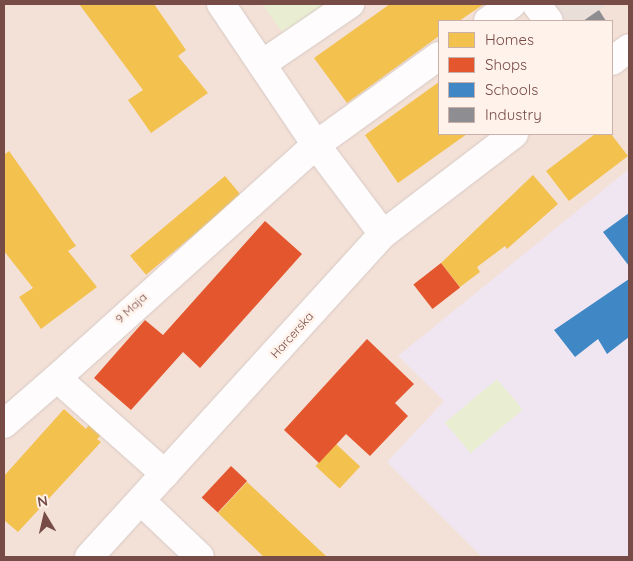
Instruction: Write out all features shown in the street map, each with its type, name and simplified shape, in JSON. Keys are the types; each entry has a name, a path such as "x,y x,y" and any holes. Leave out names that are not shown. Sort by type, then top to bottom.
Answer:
{"street":[{"path":"221,4 316,145 383,234"},
{"path":"262,64 350,4"},
{"path":"489,20 512,4"},
{"path":"536,4 547,20"},
{"path":"613,60 629,48"},
{"name":"9 Maja","path":"4,424 58,378 316,145 438,57"},
{"name":"Harcerska","path":"89,557 383,234 513,135"},
{"path":"58,378 165,474"},
{"path":"141,501 200,557"}],"shaded area":[{"path":"4,4 628,4 629,557 4,557"},
{"path":"552,4 608,4 584,20 563,20"},
{"path":"629,169 629,557 482,557 387,462 444,401 398,356"}],"green space":[{"path":"262,4 325,4 283,33"},
{"path":"497,379 523,410 471,453 445,423"}],"building: Homes":[{"path":"79,4 154,4 186,50 178,56 208,93 151,133 128,100 143,90"},
{"path":"390,4 484,4 460,20 438,20 438,37 347,103 314,58"},
{"path":"438,83 438,135 466,135 398,183 365,135"},
{"path":"594,135 612,135 628,156 569,201 546,171"},
{"path":"9,151 76,246 68,251 97,287 41,329 19,297 33,288 4,251 4,155"},
{"path":"533,175 558,204 507,249 505,246 477,267 480,272 460,287 441,263"},
{"path":"225,176 241,195 146,275 130,256"},
{"path":"64,409 86,429 91,422 103,433 97,439 101,442 18,532 4,520 4,476"},
{"path":"336,444 360,467 340,488 316,466"},
{"path":"247,482 327,557 264,557 218,513"}],"building: Shops":[{"path":"265,221 302,254 200,368 183,352 131,410 94,378 145,320 163,335"},
{"path":"441,263 460,287 433,309 413,285"},
{"path":"367,339 414,384 395,403 408,416 370,456 346,434 319,463 284,430"},
{"path":"231,466 247,481 218,512 202,497"}],"building: Schools":[{"path":"629,213 629,266 603,232"},
{"path":"629,279 629,337 607,354 598,339 575,357 554,330"}],"building: Industry":[{"path":"599,10 605,20 584,20"}]}
